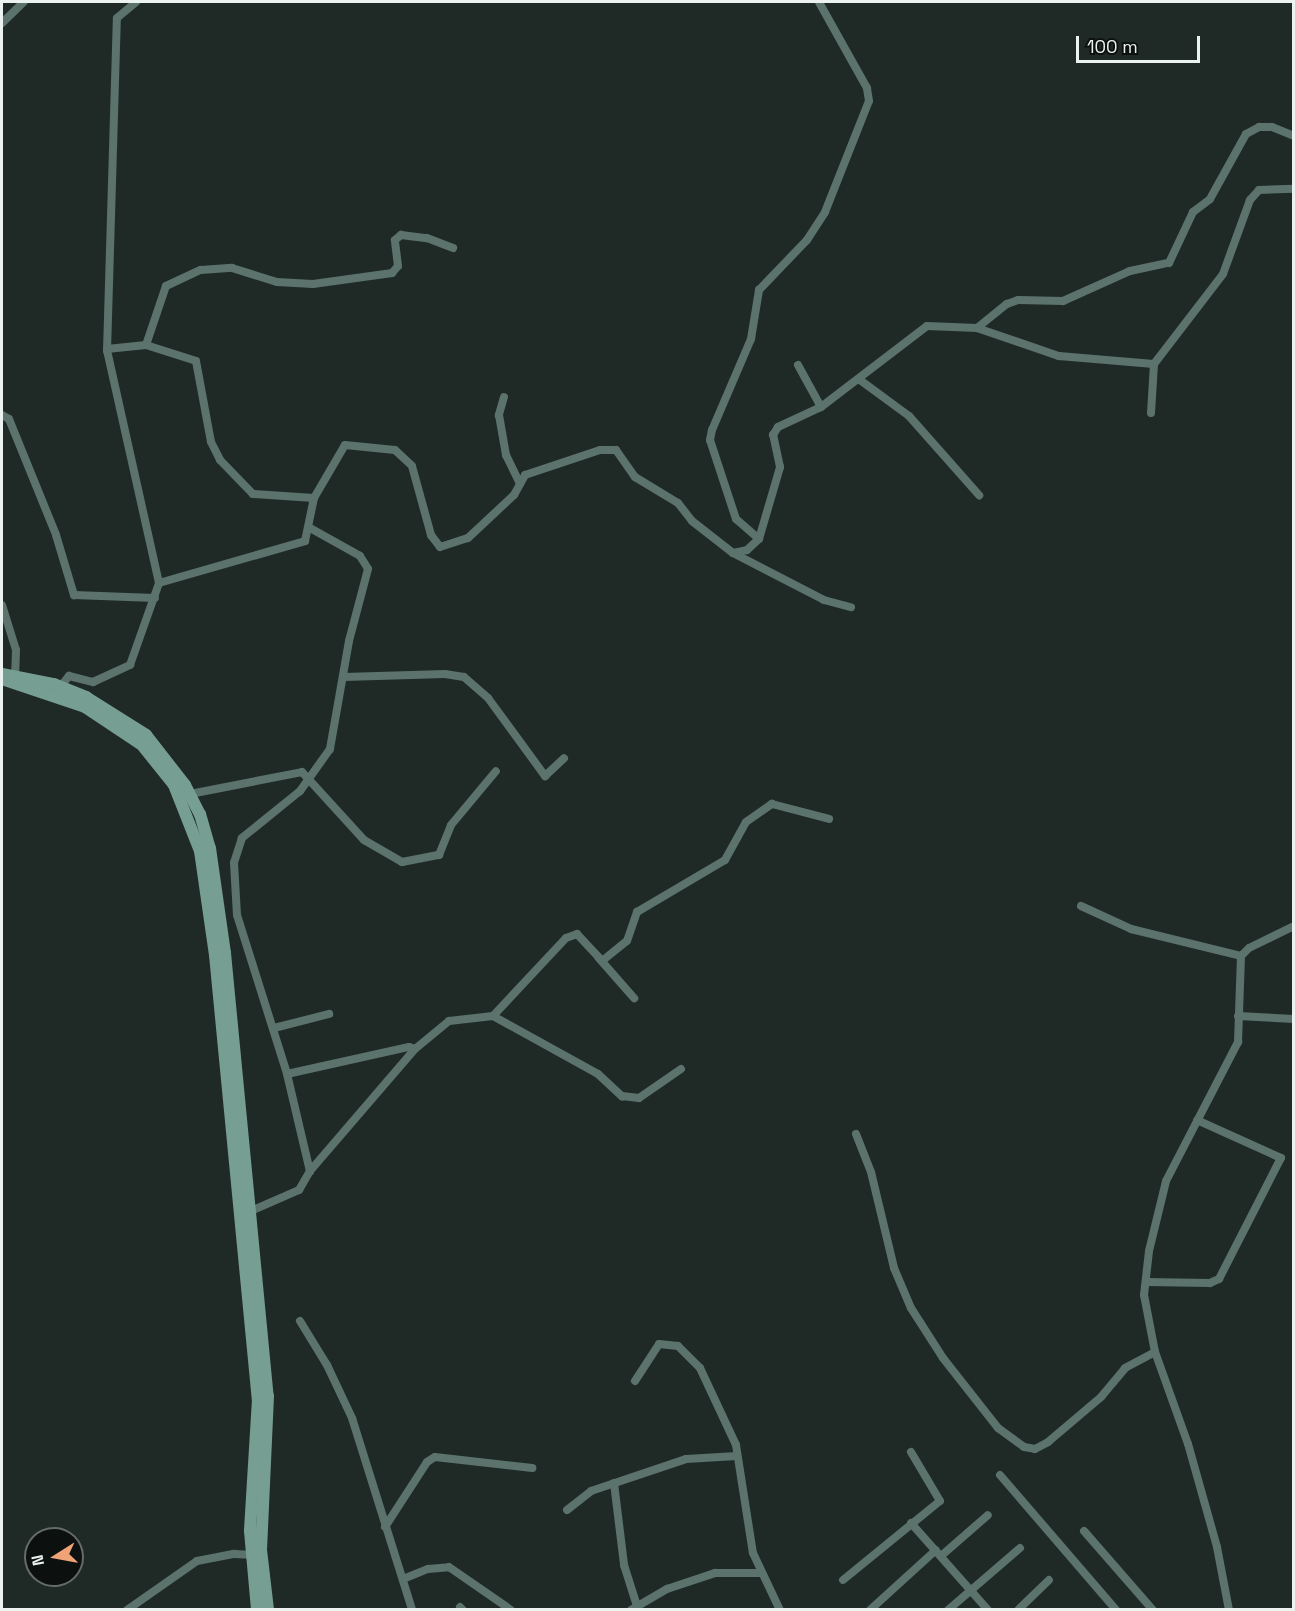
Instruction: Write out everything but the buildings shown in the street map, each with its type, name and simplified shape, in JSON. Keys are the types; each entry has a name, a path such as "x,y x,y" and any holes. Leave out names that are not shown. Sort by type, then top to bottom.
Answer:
{"main road":[{"path":"2,674 15,675 58,691 100,715 142,746 174,785 193,824 209,903 244,1214 268,1396 256,1556 257,1610"},
{"path":"2,679 58,691 103,704 146,735 171,764 190,794 210,848 218,896 244,1214"},
{"path":"256,1556 268,1610"}],"street":[{"path":"2,23 24,2"},
{"path":"58,691 69,676 93,682 109,678 129,665 159,583 107,349 117,18 136,2"},
{"path":"759,539 736,519 710,440 712,430 751,339 759,290 807,240 825,212 869,101 867,88 819,2"},
{"path":"977,328 1018,300 1063,301 1130,271 1169,263 1192,212 1210,199 1246,134 1259,127 1272,127 1293,136"},
{"path":"1151,413 1154,364 1223,274 1250,200 1259,190 1293,189"},
{"path":"146,345 166,286 201,270 232,267 277,282 314,284 392,273 398,266 395,240 401,235 427,238 453,248"},
{"path":"733,554 747,550 759,539 780,467 773,435 777,427 821,407 860,380 927,326 977,328 1059,356 1154,364"},
{"path":"107,349 146,345 196,361 211,442 220,460 253,494 315,498"},
{"path":"798,365 821,407"},
{"path":"860,380 909,416 979,495"},
{"path":"504,397 499,415 506,455 520,484"},
{"path":"2,416 9,419 52,525 74,595 154,598"},
{"path":"159,583 305,541 310,528 315,498 345,445 395,450 412,466 431,535 440,547 468,538 502,508 525,475 600,450 616,450 635,477 678,503 692,521 733,554 824,600 851,607"},
{"path":"310,528 360,556 368,569 349,641 330,750 300,791 242,838 234,863 237,915 274,1028 310,1171"},
{"path":"2,605 16,650 15,675"},
{"path":"344,677 445,674 464,677 488,698 545,776 564,758"},
{"path":"190,794 280,774 302,772 309,777 364,840 402,862 439,855 451,825 496,771"},
{"path":"602,961 627,941 637,912 725,860 746,822 772,804 829,819"},
{"path":"1081,906 1131,929 1241,956"},
{"path":"1230,1610 1217,1547 1192,1455 1155,1352 1144,1295 1166,1181 1238,1042 1241,956 1249,948 1293,926"},
{"path":"493,1016 566,938 577,934 634,998"},
{"path":"274,1028 328,1014"},
{"path":"244,1214 299,1190 310,1171 415,1048 449,1021 493,1016 598,1074 622,1096 639,1098 681,1070"},
{"path":"1238,1016 1293,1019"},
{"path":"287,1074 415,1048"},
{"path":"1146,1282 1210,1283 1219,1279 1281,1158 1197,1120"},
{"path":"856,1134 871,1172 894,1268 911,1308 943,1358 998,1428 1024,1448 1035,1449 1048,1442 1101,1397 1125,1368 1155,1352"},
{"path":"300,1321 327,1365 352,1418 412,1610"},
{"path":"635,1381 659,1344 678,1346 700,1368 737,1456 753,1553 780,1610"},
{"path":"843,1580 911,1523 938,1504 940,1497 911,1452"},
{"path":"567,1510 591,1491 686,1460 737,1456"},
{"path":"385,1527 427,1462 435,1457 532,1468"},
{"path":"1000,1475 1116,1610"},
{"path":"614,1483 624,1565 634,1608 667,1589 715,1573 762,1573"},
{"path":"870,1610 988,1515"},
{"path":"911,1523 988,1610"},
{"path":"1084,1532 1153,1610"},
{"path":"948,1610 1020,1548"},
{"path":"128,1610 197,1561 256,1556"},
{"path":"403,1579 428,1569 449,1567 510,1610"},
{"path":"1018,1610 1049,1580"}]}
